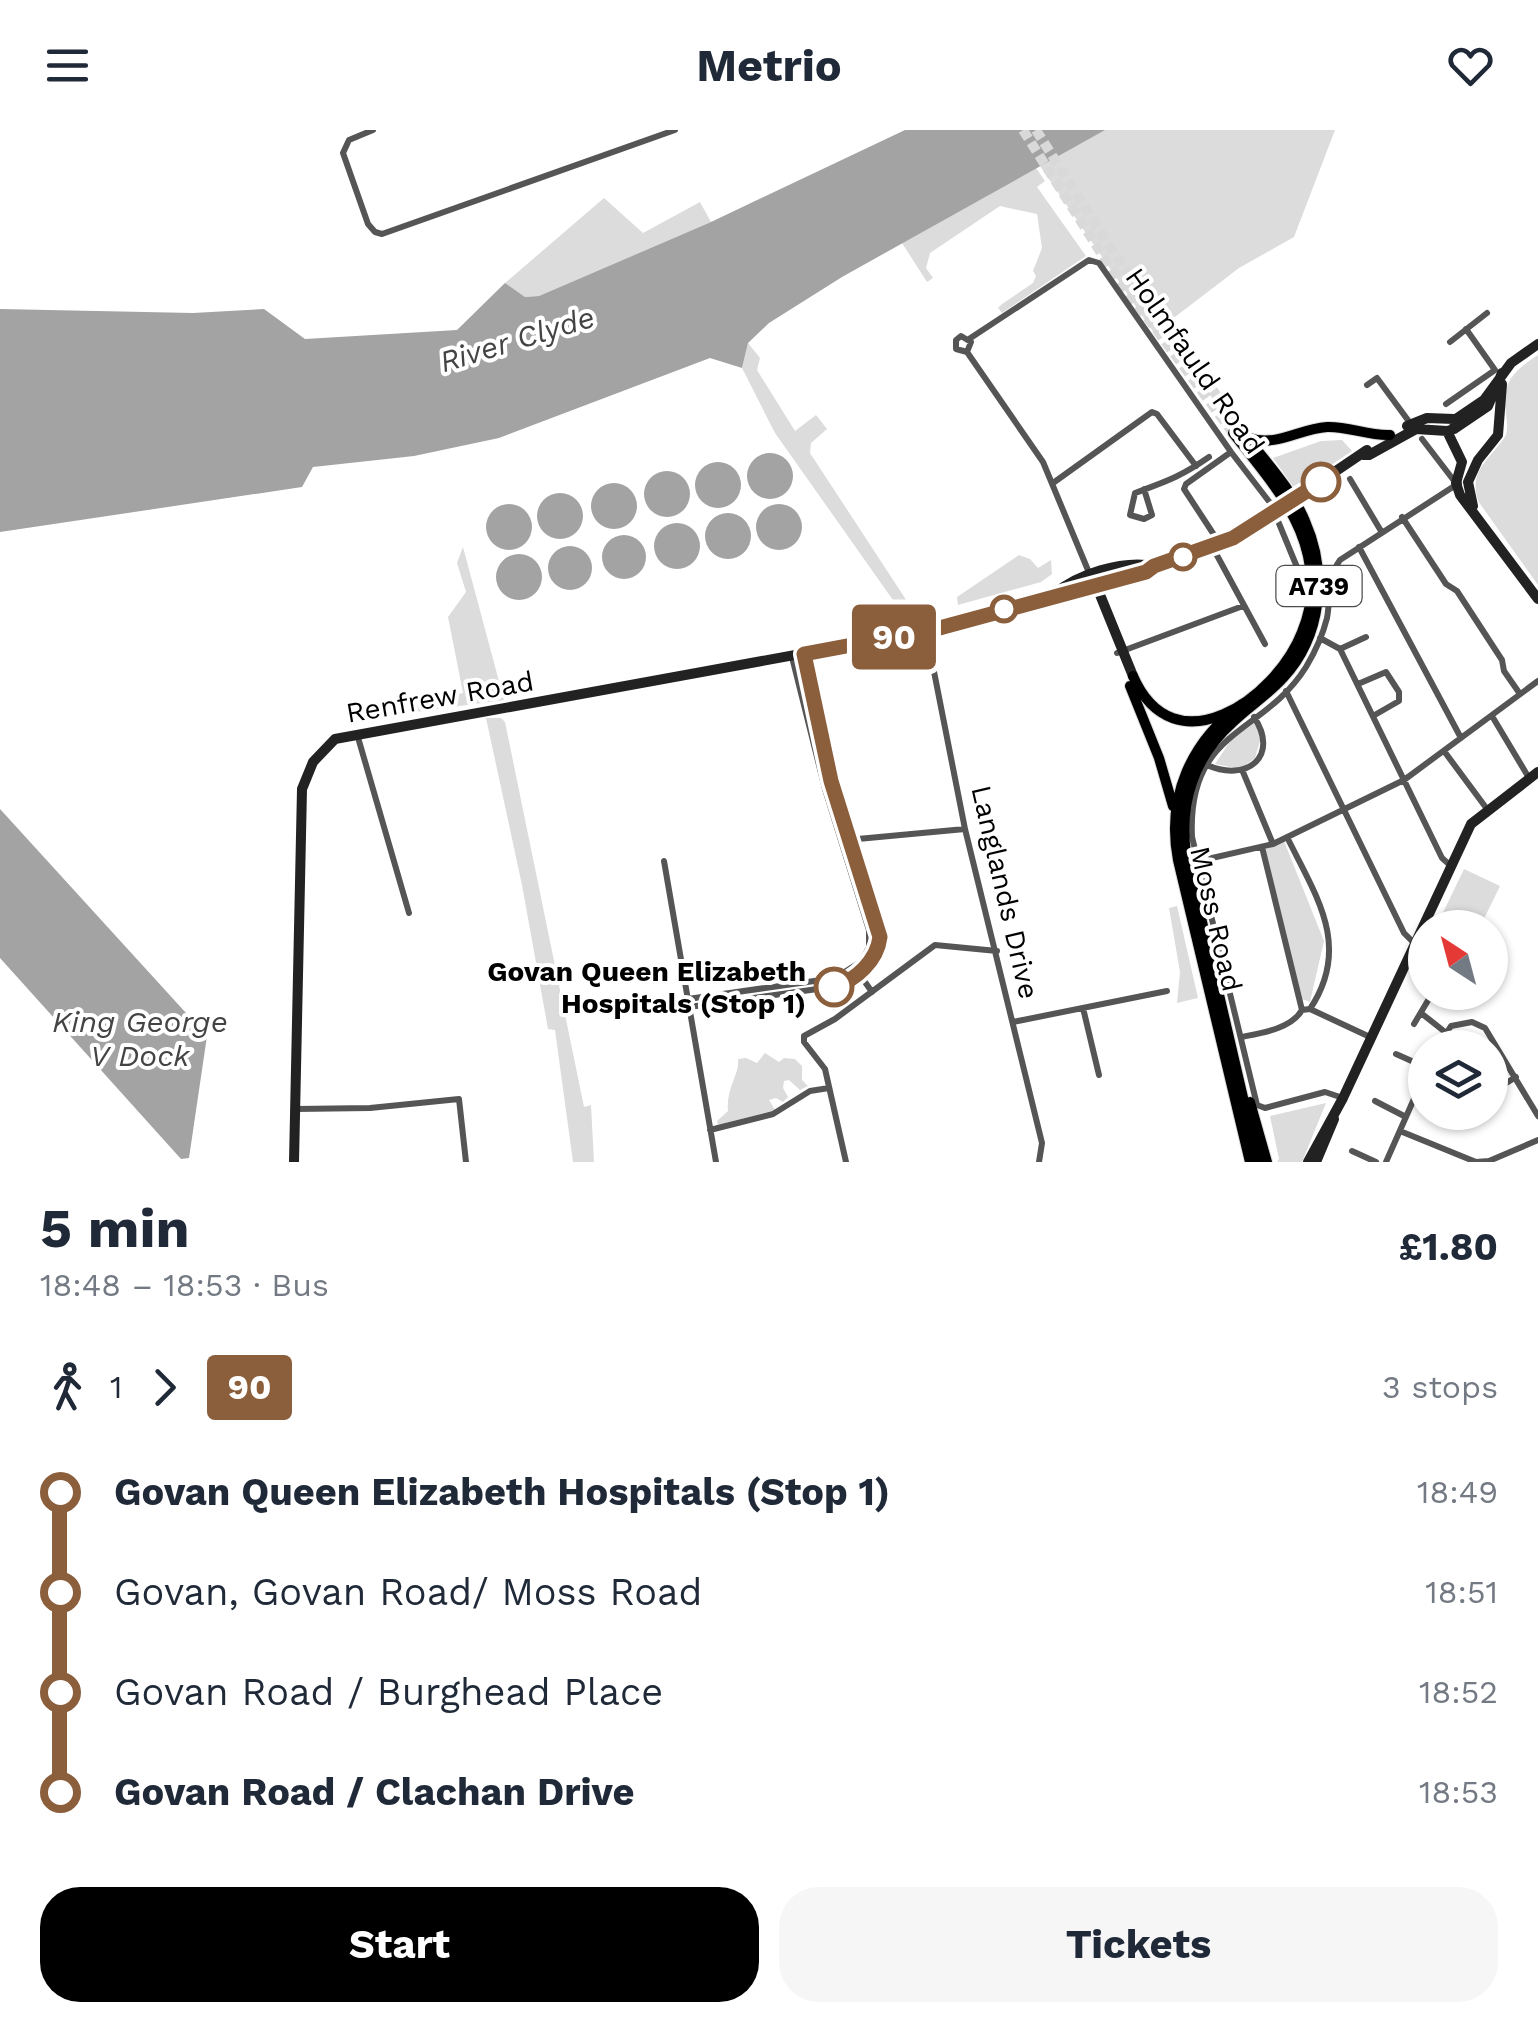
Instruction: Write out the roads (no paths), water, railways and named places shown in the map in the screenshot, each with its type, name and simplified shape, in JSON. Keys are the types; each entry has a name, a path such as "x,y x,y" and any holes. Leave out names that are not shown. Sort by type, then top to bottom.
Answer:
{"main road":[{"path":"1240,433 1268,442 1329,426 1371,436 1390,435"},
{"name":"A739","path":"1240,433 1298,528 1308,554 1312,588 1302,632 1288,659 1272,679 1242,704"},
{"name":"Moss Road","path":"1240,433 1306,521 1320,587 1305,646 1286,676 1233,722 1199,763 1183,827 1258,1162"},
{"path":"1130,677 1149,705 1173,720 1199,721 1242,704"},
{"path":"1130,677 1163,769 1175,817"},
{"name":"Moss Road","path":"1242,704 1212,730 1195,753 1184,778 1175,817 1178,860 1248,1162"},
{"path":"1225,1024 1267,1162"}],"street":[{"path":"374,130 349,140 344,155 368,224 374,232 382,234 675,130"},
{"name":"Holmfauld Road","path":"969,339 1094,260 1231,452 1278,510 1299,572"},
{"path":"1450,342 1487,313"},
{"path":"1340,1103 1329,1092 1258,1107 1191,820 1199,783 1227,737 1286,691 1305,669 1326,618 1331,572 1340,560 1402,517 1462,483 1498,435 1498,372 1466,329"},
{"path":"967,352 972,345 961,336 955,343 958,351 967,352 1043,462 1130,677"},
{"path":"1446,404 1538,344"},
{"path":"1048,598 1146,572 1215,542 1278,510 1390,435 1447,432 1486,408 1498,372"},
{"path":"1366,385 1377,378 1430,449 1462,483 1476,512 1538,599"},
{"path":"1460,395 1470,410"},
{"path":"1447,432 1454,420 1488,400"},
{"path":"1488,400 1500,411"},
{"path":"1052,483 1152,412 1196,466"},
{"path":"1363,455 1416,431 1427,418 1454,420"},
{"path":"1447,432 1462,462 1462,483"},
{"path":"1430,449 1437,444"},
{"path":"1454,446 1465,451 1489,446"},
{"path":"1231,452 1184,489 1265,644"},
{"path":"1144,490 1152,515 1144,520 1130,515 1135,493 1144,490 1178,479 1209,457"},
{"path":"1350,479 1381,531"},
{"path":"1402,517 1446,584 1457,591 1520,694"},
{"path":"1359,547 1461,738"},
{"path":"1048,598 1063,586 1090,584"},
{"name":"Renfrew Road","path":"294,1162 302,789 313,762 334,739 926,631 1048,598"},
{"path":"1119,652 1242,606"},
{"name":"Langlands Drive","path":"926,631 965,829 1042,1143 1039,1162"},
{"path":"1340,650 1366,636"},
{"path":"1320,638 1340,650 1442,858 1451,866"},
{"path":"689,1003 830,980 857,970 874,957 880,937 845,841 798,656"},
{"path":"1358,684 1386,672 1400,692 1399,701 1373,716"},
{"path":"1199,861 1262,848 1404,780 1538,681"},
{"path":"1286,691 1408,938"},
{"path":"1430,910 1472,824 1534,775 1492,716"},
{"path":"1243,772 1263,748 1264,736 1254,717"},
{"path":"357,733 409,913"},
{"path":"1444,751 1487,810"},
{"path":"1208,765 1221,771 1243,772"},
{"path":"1243,772 1272,844"},
{"path":"845,841 965,829"},
{"path":"1241,1037 1298,1018 1330,967 1330,940 1314,893 1286,837"},
{"path":"1262,848 1306,1009"},
{"path":"664,862 716,1162"},
{"path":"846,1162 825,1069 804,1042 804,1036 872,992 935,944 997,951"},
{"path":"1312,1162 1408,956"},
{"path":"857,970 872,992"},
{"path":"1013,1022 1167,991"},
{"path":"1083,1008 1100,1076"},
{"path":"1306,1009 1371,1037"},
{"path":"1414,1024 1423,1010"},
{"path":"1421,1013 1442,1030"},
{"path":"1447,1030 1465,1022 1485,1030"},
{"path":"1400,1058 1408,1062"},
{"path":"1508,1065 1538,1116"},
{"path":"1508,1082 1516,1077"},
{"path":"710,1130 773,1114 810,1092 829,1088"},
{"path":"295,1110 370,1108 459,1099 466,1162"},
{"path":"1378,1106 1406,1117"},
{"path":"1386,1162 1408,1112"},
{"path":"1400,1130 1476,1162 1489,1161 1538,1140"},
{"path":"1356,1155 1376,1162"}],"water":[{"name":"River Clyde","path":"905,130 1105,130 842,277 769,323 748,343 742,368 710,358 499,438 414,456 313,467 302,487 0,532 0,309 193,313 264,309 305,339 457,330 505,283 525,297 539,296 711,222"},
{"path":"770,453 786,460 793,476 786,492 770,499 754,492 747,476 754,460"},
{"path":"718,462 734,469 741,485 734,501 718,508 702,501 695,485 702,469"},
{"path":"667,471 683,478 690,494 683,510 667,517 651,510 644,494 651,478"},
{"path":"614,483 630,490 637,506 630,522 614,529 598,522 591,506 598,490"},
{"path":"560,493 576,500 583,516 576,532 560,539 544,532 537,516 544,500"},
{"path":"509,504 525,511 532,527 525,543 509,550 493,543 486,527 493,511"},
{"path":"779,504 795,511 802,527 795,543 779,550 763,543 756,527 763,511"},
{"path":"728,513 744,520 751,536 744,552 728,559 712,552 705,536 712,520"},
{"path":"677,523 693,530 700,546 693,562 677,569 661,562 654,546 661,530"},
{"path":"624,535 640,541 646,557 640,573 624,579 608,573 602,557 608,541"},
{"path":"570,546 586,552 592,568 586,584 570,590 554,584 548,568 554,552"},
{"path":"519,554 535,561 542,577 535,593 519,600 503,593 496,577 503,561"},
{"name":"King George V Dock","path":"0,809 207,1036 189,1158 181,1159 0,958"}],"tunnel":[{"path":"1023,130 1108,264 1233,433"},
{"path":"1036,130 1116,256 1240,428"}],"place":[{"name":"Govan Queen Elizabeth Hospitals (Stop 1)","path":"834,987"}]}
